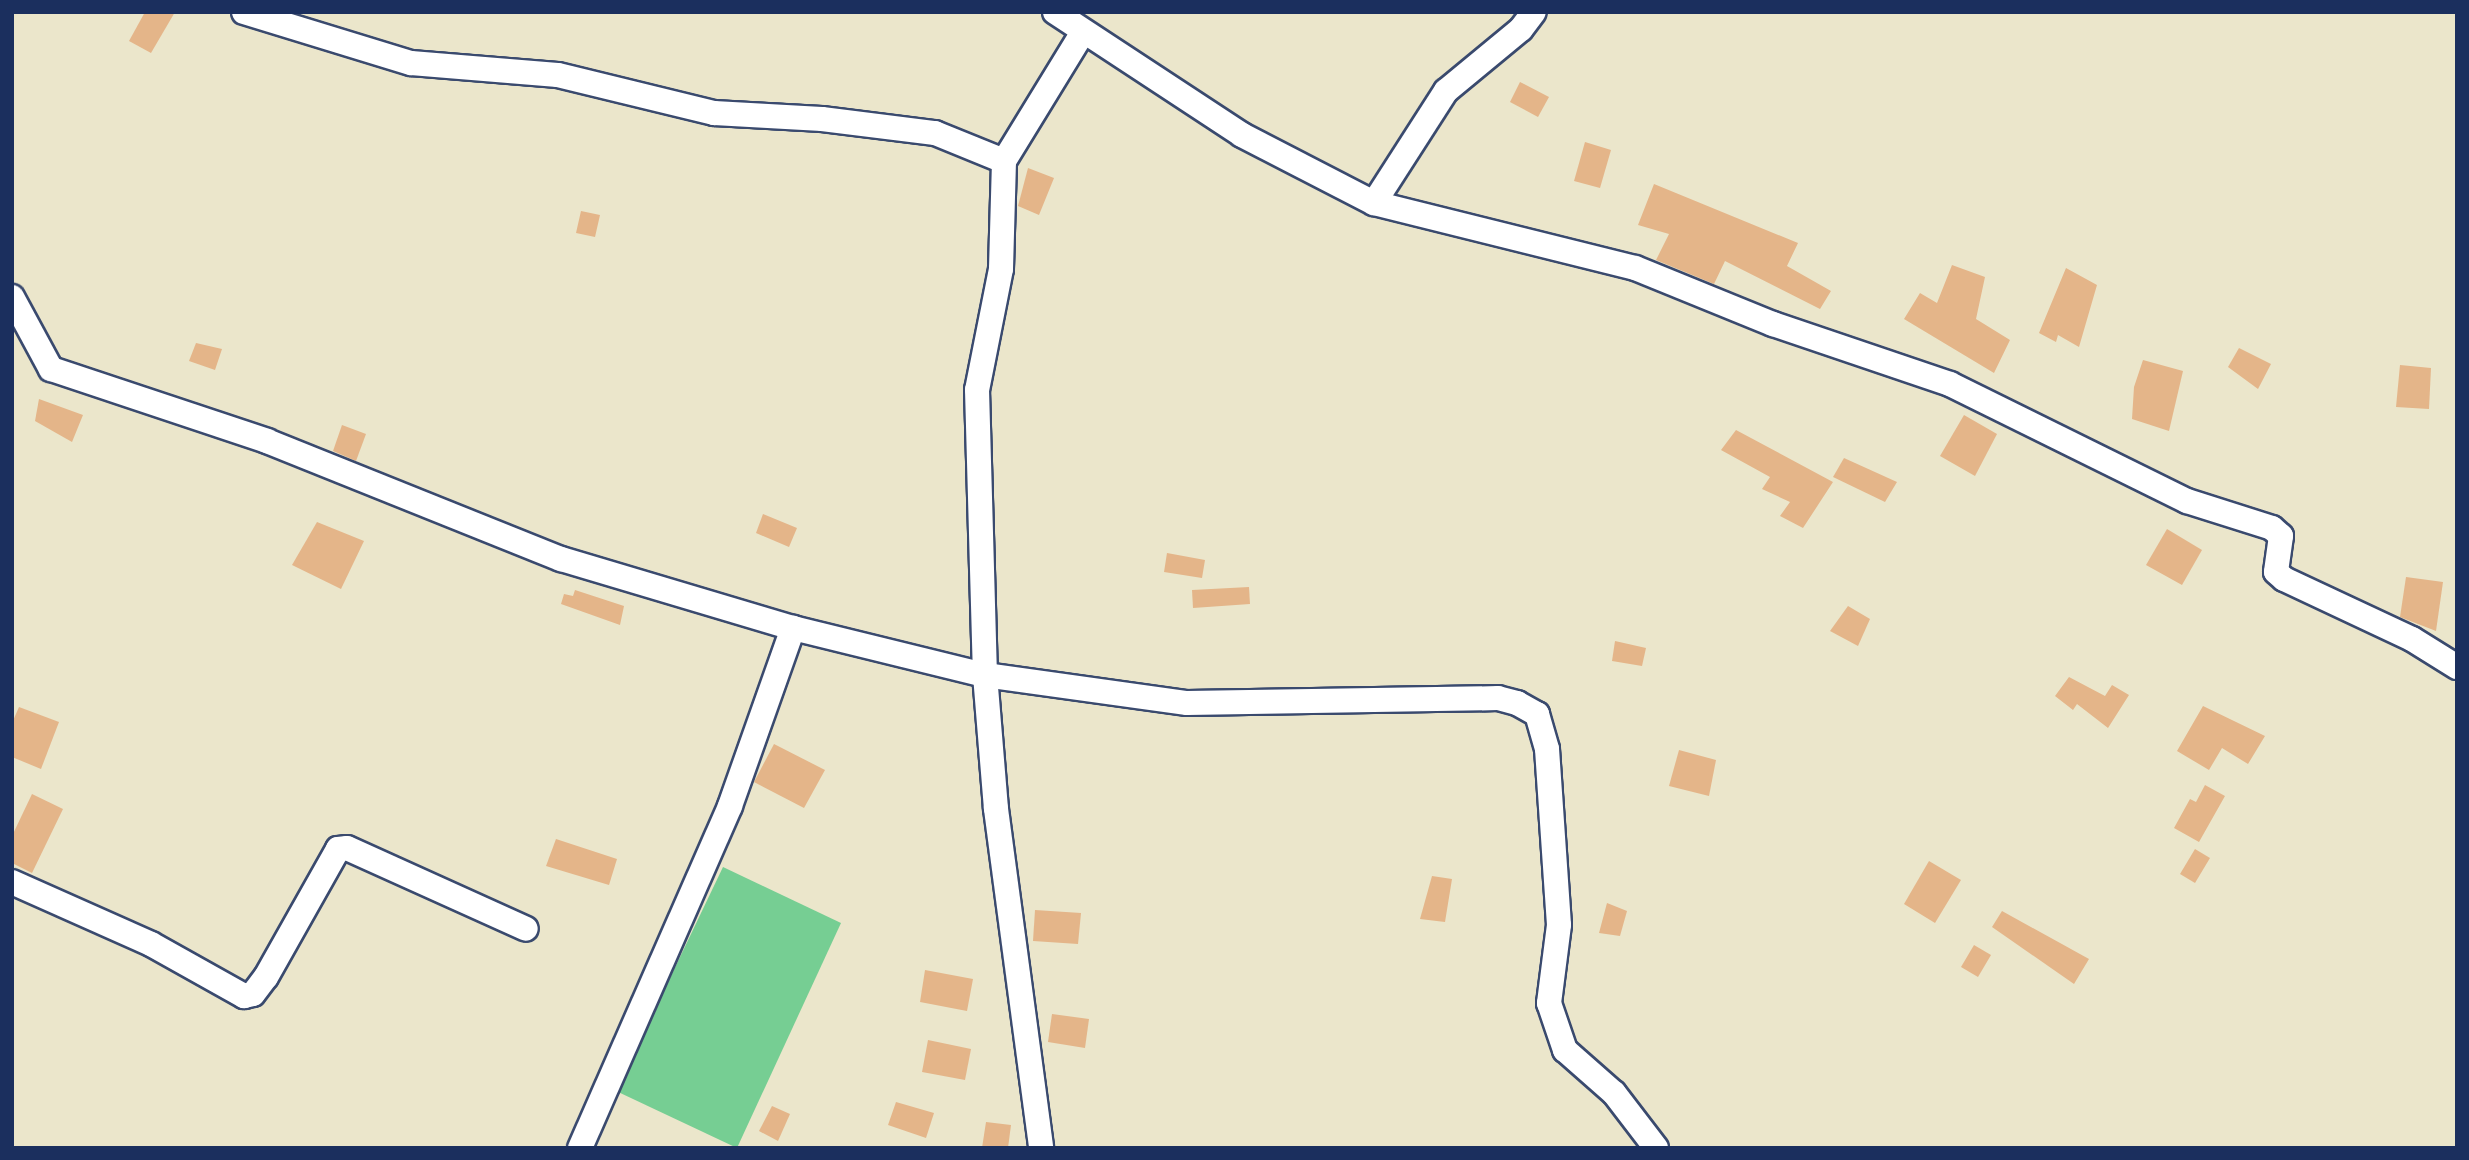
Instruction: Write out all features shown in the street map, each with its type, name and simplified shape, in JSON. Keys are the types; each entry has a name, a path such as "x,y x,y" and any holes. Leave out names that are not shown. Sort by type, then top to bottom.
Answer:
{"street":[{"path":"244,12 411,63 558,75 714,113 822,119 935,133 1003,161"},
{"path":"1055,12 1242,135 1374,202 1635,268 1773,324 1950,384 2187,501 2278,531 2281,536 2276,572 2284,579 2412,639 2457,667"},
{"path":"1374,202 1447,91 1521,29 1534,12"},
{"path":"1041,1148 996,809 985,675 977,390 1001,269 1003,161 1083,32"},
{"path":"12,297 51,369 267,441 561,559 793,628 985,675 1187,703 1498,698 1537,714 1547,749 1559,925 1549,1003 1565,1050 1614,1093 1657,1148"},
{"path":"580,1148 730,806 793,628"},
{"path":"12,882 150,944 244,996 253,994 266,977 338,849 347,848 526,929"}],"green space":[{"path":"723,867 841,923 737,1148 616,1091"}],"building":[{"path":"145,12 175,12 151,53 129,41"},
{"path":"1520,82 1549,97 1538,117 1510,102"},
{"path":"1585,142 1611,150 1600,188 1574,181"},
{"path":"1028,168 1054,178 1039,215 1018,206"},
{"path":"1654,184 1798,243 1787,266 1831,291 1820,309 1725,261 1714,284 1656,260 1669,234 1638,225"},
{"path":"581,211 600,215 595,237 576,233"},
{"path":"1952,265 1985,277 1976,319 2010,340 1994,373 1904,319 1920,293 1937,303"},
{"path":"2066,268 2097,285 2079,347 2058,335 2056,342 2039,333"},
{"path":"196,343 222,349 215,370 189,361"},
{"path":"2239,348 2271,364 2258,389 2228,367"},
{"path":"2143,360 2183,371 2169,431 2132,419 2134,387"},
{"path":"2400,365 2431,368 2429,409 2396,407"},
{"path":"39,399 83,415 72,442 35,421"},
{"path":"1964,415 1997,434 1975,476 1940,456"},
{"path":"342,425 366,434 356,461 333,451"},
{"path":"1736,430 1833,482 1803,528 1780,516 1790,502 1762,489 1770,477 1721,450"},
{"path":"1844,458 1897,482 1885,502 1833,477"},
{"path":"763,514 797,528 789,547 756,533"},
{"path":"317,522 364,541 341,589 292,565"},
{"path":"2167,529 2202,550 2182,585 2146,565"},
{"path":"1167,553 1205,560 1202,578 1164,572"},
{"path":"2406,577 2443,582 2436,631 2400,617"},
{"path":"1249,587 1250,604 1193,608 1192,590"},
{"path":"575,590 624,606 620,625 561,604 564,594 573,596"},
{"path":"1848,606 1870,619 1858,646 1830,631"},
{"path":"1615,641 1646,648 1642,666 1612,661"},
{"path":"2069,677 2105,696 2112,685 2129,695 2108,728 2077,704 2073,710 2055,696"},
{"path":"2203,706 2265,736 2248,764 2222,748 2209,770 2177,751"},
{"path":"19,707 59,722 41,769 12,757 12,723"},
{"path":"774,744 825,770 804,808 754,782"},
{"path":"1679,750 1716,760 1709,796 1669,786"},
{"path":"2205,785 2225,796 2199,842 2174,828 2190,799 2196,802"},
{"path":"32,794 63,809 32,873 12,863 12,836"},
{"path":"556,839 617,859 609,885 546,866"},
{"path":"2195,849 2210,858 2195,883 2180,874"},
{"path":"1929,861 1961,880 1935,923 1904,904"},
{"path":"1432,876 1452,879 1445,922 1420,919"},
{"path":"1607,903 1627,911 1620,936 1599,933"},
{"path":"1035,910 1081,913 1078,944 1033,941"},
{"path":"2002,911 2089,959 2074,984 1992,927"},
{"path":"1974,945 1991,955 1978,977 1961,967"},
{"path":"925,970 973,979 967,1011 920,1002"},
{"path":"1052,1014 1089,1019 1085,1048 1048,1042"},
{"path":"928,1040 971,1049 965,1080 922,1072"},
{"path":"896,1102 934,1113 926,1138 888,1125"},
{"path":"772,1106 790,1114 778,1141 759,1131"},
{"path":"986,1122 1011,1125 1008,1148 982,1148"}]}
